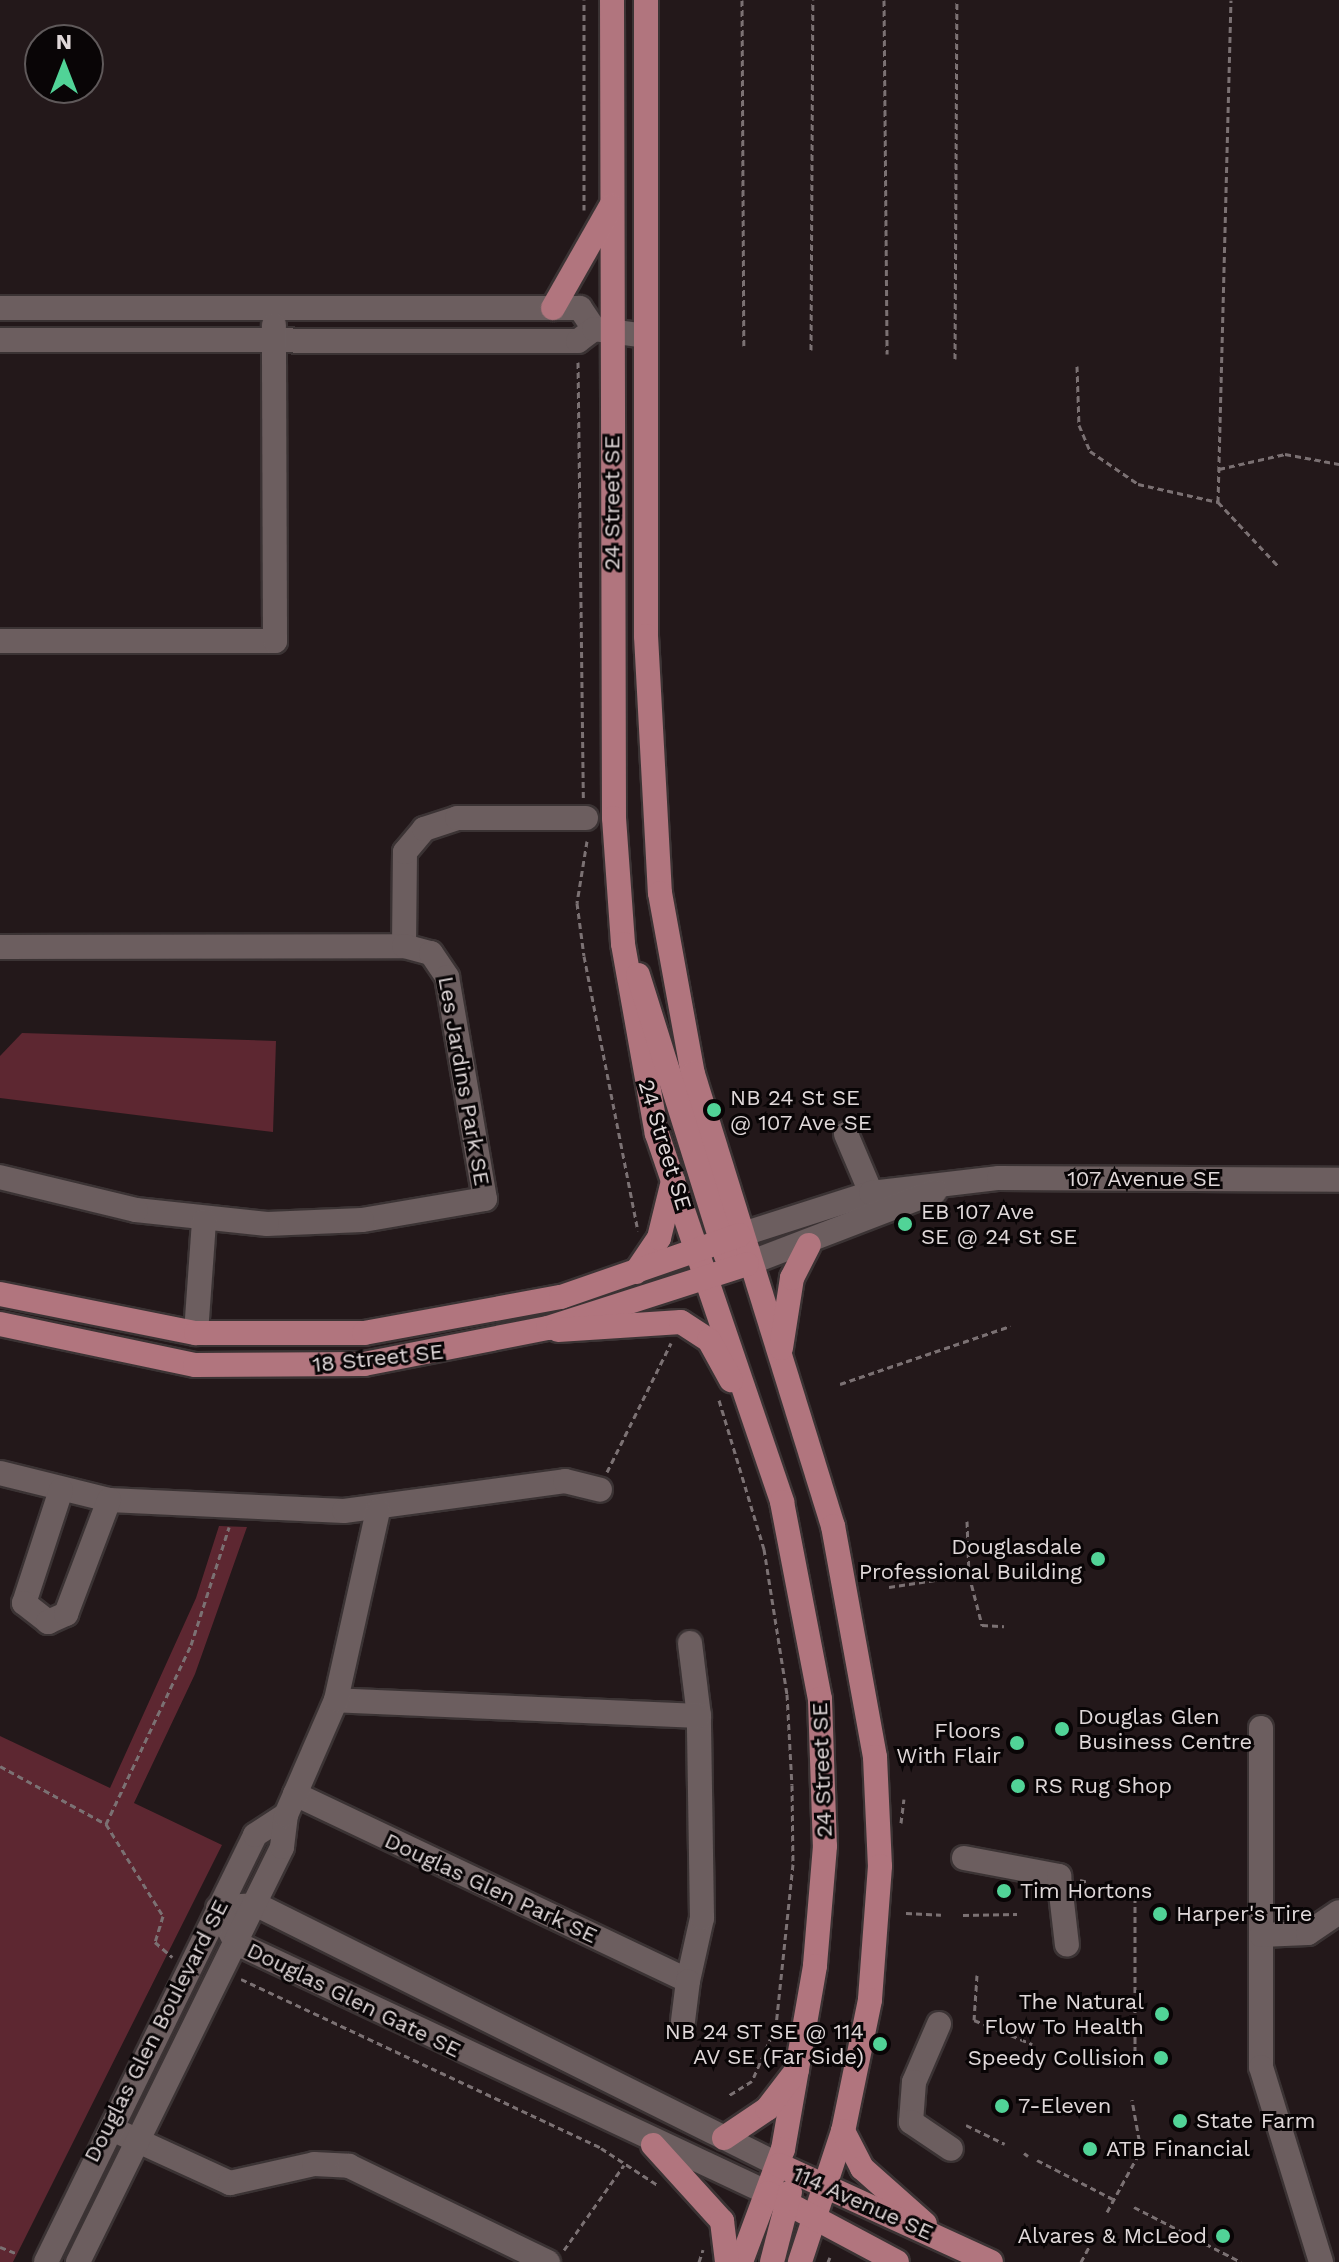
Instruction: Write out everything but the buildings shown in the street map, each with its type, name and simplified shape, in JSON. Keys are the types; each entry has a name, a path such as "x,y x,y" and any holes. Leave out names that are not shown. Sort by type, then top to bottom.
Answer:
{"main road":[{"name":"24 Street SE","path":"612,0 612,204 595,333 614,818 623,944 642,1077 673,1181 716,1250 747,1264 781,1358 833,1526 875,1757 880,1866 870,2000 843,2131 800,2262"},
{"name":"24 Street SE","path":"646,0 646,336 655,848 716,1250 759,1434 798,1561 820,1699 825,1846 801,2065 779,2165 741,2262"},
{"path":"553,308 612,204"},
{"path":"623,944 641,981 716,1250"},
{"path":"636,1272 659,1238 673,1181"},
{"path":"781,1358 784,1308 809,1245"},
{"name":"18 Street SE","path":"0,1324 137,1356 264,1366 427,1356 548,1328 716,1250"},
{"name":"18 Street SE","path":"0,1294 196,1333 410,1328 561,1297 716,1250 747,1264"},
{"path":"548,1328 573,1333 649,1320 695,1328 709,1340 759,1434"},
{"path":"724,2138 767,2109 801,2065"},
{"path":"843,2131 862,2168 939,2237"},
{"path":"653,2145 722,2221 727,2262"},
{"path":"772,2262 791,2205 779,2165"},
{"name":"114 Avenue SE","path":"779,2165 991,2262"},
{"name":"114 Avenue SE","path":"768,2193 897,2262"}],"street":[{"path":"0,308 274,311 580,308 595,333"},
{"path":"0,641 275,641 274,311"},
{"path":"0,340 595,333 646,336"},
{"path":"404,946 405,852 424,829 457,818 586,818"},
{"name":"Les Jardins Park SE","path":"0,947 404,946 431,953 447,977 485,1199 362,1220 204,1221 0,1177"},
{"path":"846,1134 871,1193"},
{"name":"107 Avenue SE","path":"716,1250 871,1193 1012,1178 1339,1180"},
{"name":"107 Avenue SE","path":"747,1264 809,1245 949,1186"},
{"path":"196,1333 204,1221"},
{"path":"0,1473 109,1500 234,1507 378,1511 565,1481 600,1490"},
{"path":"61,1490 24,1603 48,1622 66,1614 109,1500"},
{"name":"Douglas Glen Boulevard SE","path":"78,2262 135,2141 257,1905 282,1847 290,1804 336,1700 378,1511"},
{"path":"683,2021 702,1918 699,1716 690,1643"},
{"path":"336,1700 699,1716"},
{"path":"1261,1728 1261,2067 1321,2262"},
{"name":"Douglas Glen Boulevard SE","path":"46,2262 107,2125 255,1835 290,1804"},
{"name":"Douglas Glen Park SE","path":"290,1804 688,1981"},
{"path":"964,1858 1059,1876 1067,1945"},
{"name":"Douglas Glen Gate SE","path":"768,2193 653,2145 236,1943 218,1908 257,1905 779,2165"},
{"path":"1261,1935 1308,1933 1339,1912"},
{"path":"939,2024 914,2082 911,2122 951,2149"},
{"path":"107,2125 135,2141 230,2183 314,2164 349,2166 551,2262"}],"path":[{"path":"584,0 584,213"},
{"path":"742,0 744,346"},
{"path":"811,350 813,0"},
{"path":"884,0 887,354"},
{"path":"955,359 957,0"},
{"path":"1218,502 1231,0"},
{"path":"595,333 586,818 577,903 584,956 640,1238"},
{"path":"1077,366 1080,433 1097,458 1138,484 1218,502 1278,566"},
{"path":"1219,469 1285,454 1339,464"},
{"path":"840,1384 1010,1326"},
{"path":"600,1490 677,1333"},
{"path":"719,1398 764,1549 787,1694 792,1785 793,1864 776,2026 752,2081 728,2096"},
{"path":"106,1824 191,1645 234,1507"},
{"path":"967,1521 969,1575 982,1625 1004,1626"},
{"path":"889,1587 969,1575"},
{"path":"0,1766 106,1824 163,1916 155,1942 172,1957"},
{"path":"901,1823 904,1799"},
{"path":"1115,1890 1135,1897 1135,2073"},
{"path":"906,1913 941,1915"},
{"path":"963,1915 1017,1914"},
{"path":"977,1975 974,2020 1032,2044"},
{"path":"236,1981 246,1978 625,2164 663,2189"},
{"path":"1055,2053 1085,2066"},
{"path":"1118,2065 1135,2065"},
{"path":"1107,2212 1141,2150 1132,2100"},
{"path":"966,2125 1005,2144"},
{"path":"1037,2160 1113,2199"},
{"path":"551,2262 625,2164"},
{"path":"1134,2207 1241,2262"},
{"path":"1081,2262 1094,2238"},
{"path":"0,2247 18,2254"}],"shaded area":[{"path":"22,1033 276,1041 273,1132 0,1098 0,1056"},
{"path":"219,1526 247,1527 195,1674 134,1803 222,1845 13,2262 0,2262 0,1736 110,1788 196,1598"}],"place":[{"name":"NB 24 St SE @ 107 Ave SE","path":"714,1110"},
{"name":"EB 107 Ave SE @ 24 St SE","path":"905,1224"},
{"name":"Douglasdale Professional Building","path":"1098,1559"},
{"name":"Douglas Glen Business Centre","path":"1062,1729"},
{"name":"Floors With Flair","path":"1017,1743"},
{"name":"RS Rug Shop","path":"1018,1786"},
{"name":"Tim Hortons","path":"1004,1891"},
{"name":"Harper's Tire","path":"1160,1914"},
{"name":"The Natural Flow To Health","path":"1162,2014"},
{"name":"NB 24 ST SE @ 114 AV SE (Far Side)","path":"880,2044"},
{"name":"Speedy Collision","path":"1161,2058"},
{"name":"7-Eleven","path":"1002,2106"},
{"name":"State Farm","path":"1180,2121"},
{"name":"ATB Financial","path":"1090,2149"},
{"name":"Alvares & McLeod","path":"1223,2236"}]}
